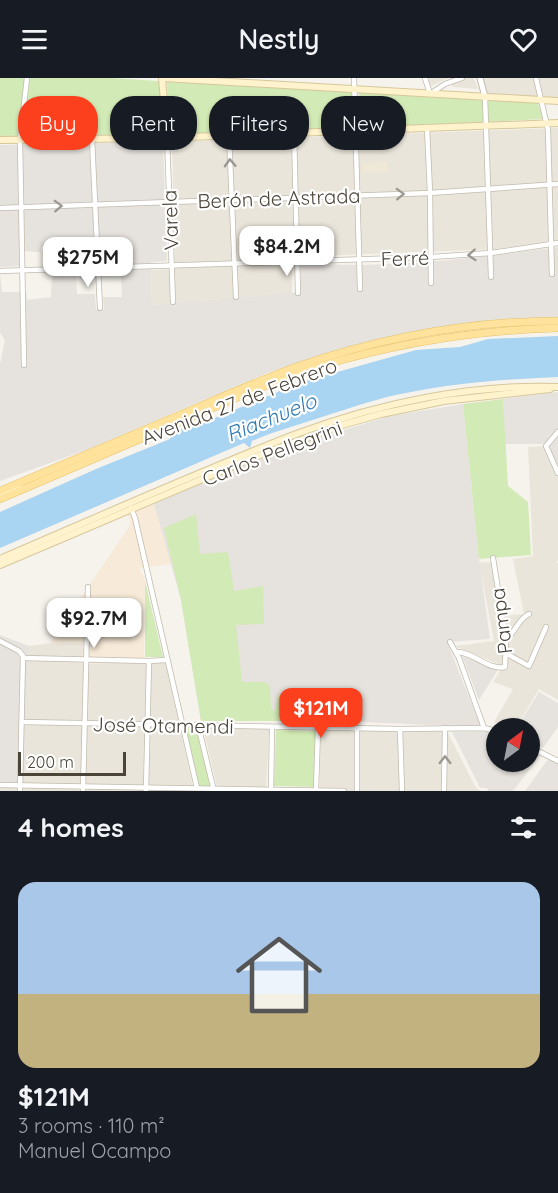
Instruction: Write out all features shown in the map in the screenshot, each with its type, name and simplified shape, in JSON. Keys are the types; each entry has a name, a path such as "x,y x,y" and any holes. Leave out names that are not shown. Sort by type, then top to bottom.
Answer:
{"main road":[{"path":"164,96 163,78 292,81 356,91 558,101"},
{"path":"406,128 558,123"},
{"path":"0,140 18,140"},
{"name":"Avenida 27 de Febrero","path":"0,495 298,366 492,324 558,321"},
{"name":"Avenida 27 de Febrero","path":"432,336 558,328"},
{"name":"Avenida 27 de Febrero","path":"202,409 278,381 350,358 364,357 363,351"},
{"name":"Carlos Pellegrini","path":"0,559 292,442 371,417 444,401 558,387"},
{"name":"Avenida 27 de Febrero","path":"0,495 25,488 185,420 190,422 203,416 202,409"},
{"name":"Carlos Pellegrini","path":"0,566 130,507"}],"street":[{"path":"25,96 27,78"},
{"path":"354,78 356,96"},
{"path":"425,78 430,94 445,84 462,78"},
{"path":"480,78 485,97 486,189 491,277"},
{"path":"536,78 546,123 551,184 552,274"},
{"path":"427,127 431,283"},
{"path":"20,150 24,365"},
{"path":"93,150 100,308"},
{"name":"Varela","path":"167,150 172,302"},
{"path":"230,150 236,297"},
{"path":"294,150 298,293"},
{"path":"356,150 360,289"},
{"name":"Berón de Astrada","path":"0,208 430,193 558,184"},
{"name":"Ferré","path":"0,270 431,257 491,253 558,243"},
{"path":"558,432 546,446 558,473"},
{"path":"130,507 135,518 197,790"},
{"name":"Pampa","path":"456,652 465,653 499,668 506,667 506,639 493,558"},
{"path":"83,789 88,587"},
{"path":"506,639 524,616 529,614"},
{"path":"507,654 529,666 546,627"},
{"path":"0,640 19,651 23,658 20,788"},
{"path":"450,642 456,652 484,728"},
{"path":"23,658 167,660"},
{"path":"146,789 149,661"},
{"name":"José Otamendi","path":"22,722 318,728 484,728"},
{"path":"198,725 214,789"},
{"path":"271,790 272,727"},
{"path":"316,790 318,728"},
{"path":"357,728 357,791"},
{"path":"444,791 445,728"},
{"path":"400,729 402,791"},
{"path":"540,752 558,761"},
{"path":"0,785 20,788 344,791"}],"shaded area":[{"path":"428,78 449,78 431,86"},
{"path":"449,78 474,78 478,89 453,87"},
{"path":"482,78 558,78 558,98 487,94"},
{"path":"558,128 558,240 496,249 293,257 292,293 152,305 151,270 175,269 172,150 197,150 197,141 209,141 209,150 309,150 309,137 321,137 321,150 406,150 406,134"},
{"path":"98,143 110,143 110,150 163,150 167,261 151,262 152,305 301,292 301,264 363,265 429,262 558,247 558,318 492,321 432,328 360,344 269,372 86,450 0,481 0,364 5,340 0,333 0,273 2,292 26,292 27,300 51,297 52,272 76,271 77,294 95,294 96,310 104,309 103,297 122,297 120,263 101,263 100,244 73,244 73,265 51,265 50,247 41,247 41,252 19,251 19,266 0,267 0,145 18,145 18,150 98,150"},
{"path":"387,162 387,172 362,173 362,163"},
{"path":"558,392 558,466 547,444 505,444 503,399"},
{"path":"463,404 490,639 447,642 481,727 338,721 201,721 181,600 154,504 281,449 390,416"},
{"path":"545,446 558,471 558,560 556,562 558,563 558,700 539,689 522,718 496,718 513,689 493,682 503,666 455,646 494,641 479,562 495,563 502,616 524,614 513,559 533,556 528,447"},
{"path":"154,504 171,564 140,568 145,581 144,662 82,664 83,643 50,643 131,524 128,515"},
{"path":"0,635 29,646 24,786 0,786"},
{"path":"83,643 83,664 165,661 194,791 0,791 0,786 24,785 29,646"},
{"path":"461,653 499,668 479,700"},
{"path":"539,692 558,703 558,727 543,748 540,746 540,718 523,718"},
{"path":"203,728 269,729 266,790 218,791"},
{"path":"319,729 447,731 475,786 480,791 320,791"},
{"path":"486,731 486,772 528,772 513,791 488,791 487,788 480,788 452,732"},
{"path":"549,758 558,763 558,791 525,791"}],"green space":[{"path":"0,78 25,78 23,96 18,96 18,135 16,138 0,138"},
{"path":"30,78 111,78 158,81 161,96 110,96 110,135 98,135 98,96 28,96"},
{"path":"167,82 352,92 352,96 321,96 321,128 309,129 309,96 209,96 209,133 197,134 197,96 168,96"},
{"path":"359,93 538,103 543,119 406,126 406,96 359,96"},
{"path":"503,399 508,486 528,502 531,555 479,559 463,404"},
{"path":"196,514 200,554 228,552 234,591 263,586 264,624 236,625 242,682 265,682 270,686 271,709 275,711 278,696 292,689 307,693 320,709 336,706 338,721 201,721 181,600 164,528"},
{"path":"145,581 163,657 145,657"},
{"path":"182,725 198,725 214,791 197,791"},
{"path":"276,730 316,731 315,787 274,786"}],"water":[{"name":"Riachuelo","path":"558,336 558,377 501,380 444,387 396,395 364,404 261,437 252,441 250,448 244,443 0,548 0,512 170,439 171,433 192,424 195,426 278,392 284,387 416,350 460,347 488,339"}]}
